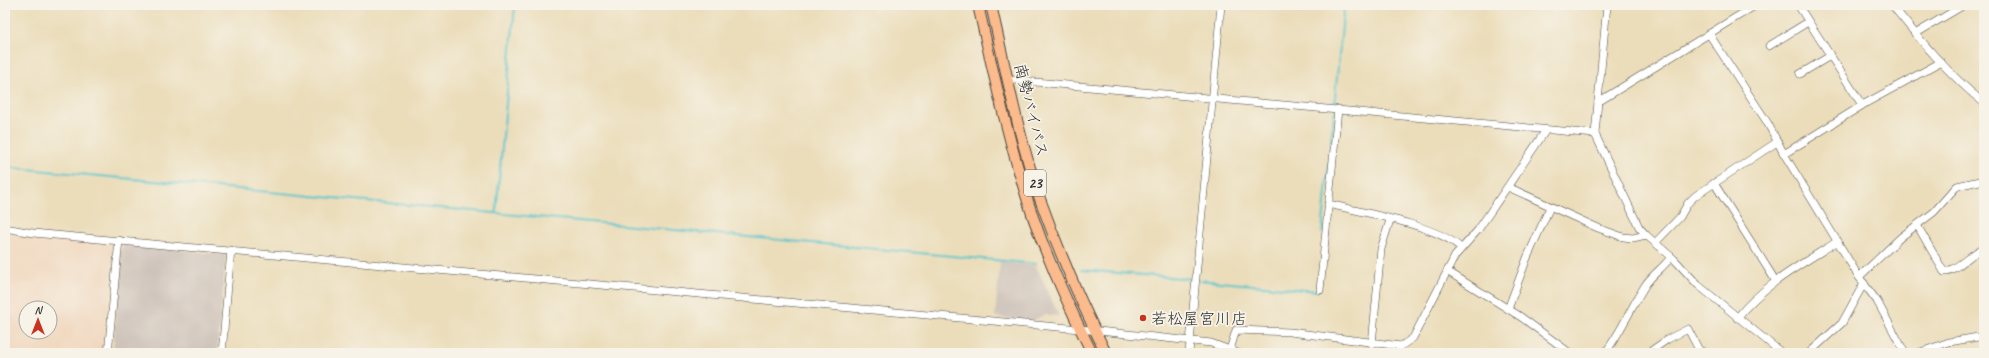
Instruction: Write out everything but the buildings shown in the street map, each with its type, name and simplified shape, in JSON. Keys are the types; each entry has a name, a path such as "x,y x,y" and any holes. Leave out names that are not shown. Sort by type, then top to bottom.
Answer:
{"highway":[{"name":"南勢バイパス","path":"978,5 999,100 1033,217 1080,329 1092,353"},
{"name":"南勢バイパス","path":"991,5 1017,118 1040,199 1068,269 1106,353"}],"street":[{"path":"1189,353 1221,5"},
{"path":"1607,5 1595,134 1639,227 1698,285 1782,353"},
{"path":"1598,102 1756,5"},
{"path":"1798,5 1862,105"},
{"path":"1892,5 1915,34 1966,89 1984,103"},
{"path":"1915,34 1964,5"},
{"path":"1769,46 1808,22"},
{"path":"1709,34 1767,122 1784,154 1859,276 1877,301 1905,353"},
{"path":"1800,74 1830,56"},
{"path":"1784,154 1862,105 1941,62"},
{"path":"1014,80 1595,134"},
{"path":"1320,290 1335,109"},
{"path":"5,228 33,233 1080,329 1215,344 1234,351 1236,330 1290,332 1372,344 1399,350 1413,338 1447,271 1461,248 1478,230 1546,130"},
{"path":"1655,243 1680,217 1691,200 1714,183 1777,142"},
{"path":"1859,276 1893,244 1934,212 1957,186 1984,180"},
{"path":"1714,183 1775,280"},
{"path":"1508,187 1598,228 1623,237 1633,238 1646,235"},
{"path":"1328,204 1439,234 1461,248"},
{"path":"1508,309 1527,258 1550,206"},
{"path":"1372,344 1381,249 1390,220"},
{"path":"1917,225 1944,272 1968,260 1974,252 1984,248"},
{"path":"108,353 119,240"},
{"path":"1737,318 1751,301 1758,297 1775,280 1838,241"},
{"path":"222,353 231,250"},
{"path":"1605,353 1617,337 1632,305 1649,280 1671,257"},
{"path":"1447,271 1508,309 1570,353"},
{"path":"1809,353 1842,323 1864,283"},
{"path":"1648,353 1668,339 1688,329 1699,350 1706,353"},
{"path":"1918,353 1949,342 1984,336"}],"shaded area":[{"path":"5,233 28,238 110,245 114,250 103,353 5,353"},
{"path":"124,244 226,255 217,353 113,353 121,249"},
{"path":"1000,262 1036,266 1059,316 1044,315 1032,321 995,317"},
{"path":"1959,343 1963,353 1925,353 1937,348"}],"waterway":[{"path":"496,213 515,5"},
{"path":"1334,107 1344,5"},
{"path":"1322,233 1334,112"},
{"path":"5,167 1036,264"},
{"path":"1081,270 1193,279"},
{"path":"1198,280 1317,291 1317,289"}],"tunnel":[{"path":"989,76 1011,79"}],"place":[{"name":"若松屋宮川店","path":"1143,318"}]}
